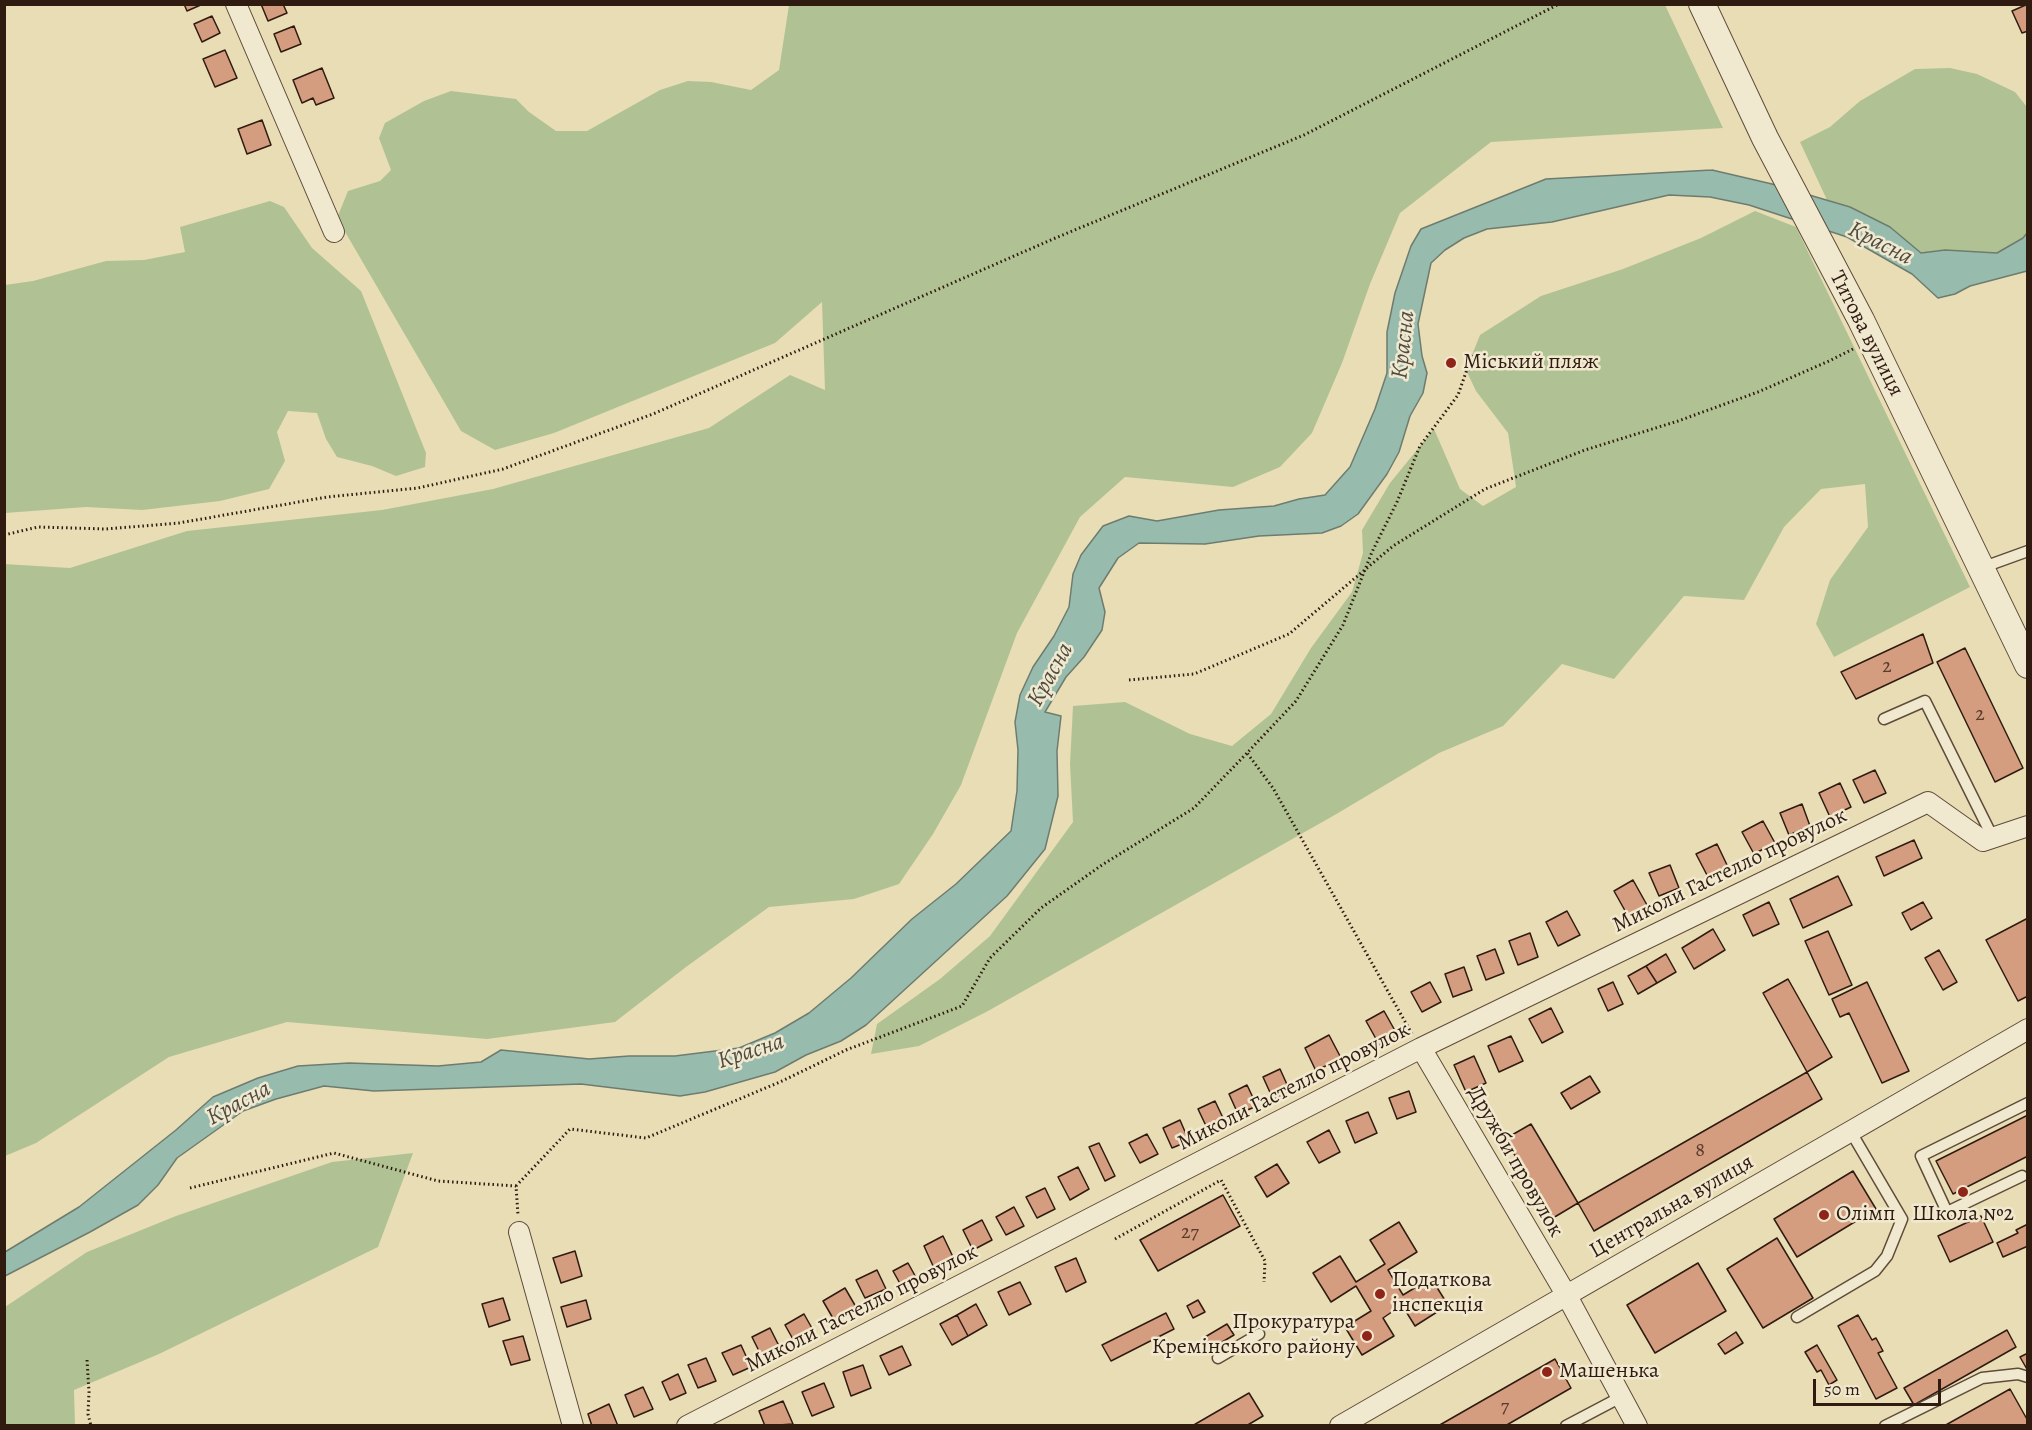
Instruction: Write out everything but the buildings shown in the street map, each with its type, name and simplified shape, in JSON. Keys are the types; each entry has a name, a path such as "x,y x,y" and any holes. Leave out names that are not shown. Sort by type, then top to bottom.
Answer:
{"street":[{"path":"236,4 334,232"},
{"name":"Титова вулиця","path":"1702,4 1765,138 1865,329 2028,665"},
{"name":"Миколи Гастелло провулок","path":"687,1425 1421,1048 1928,802 1983,841 1993,838"},
{"path":"1993,838 2028,826"},
{"name":"Центральна вулиця","path":"1340,1425 2028,1029"},
{"name":"Дружби провулок","path":"1421,1048 1567,1296 1637,1425"},
{"path":"519,1232 573,1425"}],"lane":[{"path":"1981,568 2028,551"},
{"path":"1884,719 1925,701 1993,838"},
{"path":"2022,1176 1947,1212 1921,1156 2028,1103"},
{"path":"1797,1317 1875,1271 1887,1256 1902,1219 1851,1131"},
{"path":"1218,1358 1259,1334"},
{"path":"1885,1425 1982,1378 2018,1374 2028,1377"},
{"path":"1566,1425 1621,1397"}],"path":[{"path":"4,535 38,527 105,529 179,523 327,497 418,488 503,469 652,414 1053,239 1304,135 1559,4"},
{"path":"1129,680 1194,674 1289,634 1393,546 1485,489 1585,450 1678,421 1758,392 1829,361 1865,329"},
{"path":"519,1232 516,1186 570,1129 646,1138 780,1082 846,1050 962,1006 990,958 1041,908 1102,865 1194,808 1296,700 1343,625 1372,552 1397,502 1420,446 1458,395 1472,356"},
{"path":"1248,753 1273,788 1421,1048"},
{"path":"190,1188 334,1153 438,1181 516,1186"},
{"path":"1115,1239 1221,1180 1265,1261 1264,1282"},
{"path":"87,1360 88,1414 91,1425"}],"green space":[{"path":"789,5 1665,5 1723,128 1491,142 1400,213 1370,284 1342,363 1312,433 1280,467 1233,487 1125,477 1080,517 1017,633 961,785 933,834 899,884 854,899 769,907 615,1022 487,1039 287,1022 169,1057 36,1143 5,1156 4,564 70,568 187,531 382,510 493,489 709,428 790,375 825,390 822,302 775,343 554,433 495,450 461,431 337,218 348,191 380,181 391,170 379,138 385,123 424,101 451,91 516,99 529,112 556,131 587,131 660,90 688,81 711,82 751,90 779,70"},
{"path":"1950,68 1977,74 2015,92 2027,107 2027,233 2023,238 1997,253 1945,250 1920,253 1890,227 1850,207 1827,200 1800,142 1830,127 1860,101 1915,69"},
{"path":"270,201 284,207 312,248 361,291 426,453 425,467 396,476 372,466 337,457 326,439 317,413 288,411 277,432 285,461 269,489 220,501 142,510 86,507 5,513 5,285 33,281 106,261 144,260 185,252 180,227"},
{"path":"1755,211 1796,227 1970,587 1834,657 1816,624 1830,580 1868,527 1865,484 1821,489 1784,527 1744,600 1684,596 1614,679 1562,664 1503,726 1439,753 1333,816 988,1011 919,1046 871,1054 877,1024 940,979 990,936 1073,822 1070,764 1073,706 1125,702 1190,734 1232,746 1271,714 1311,648 1352,592 1363,553 1362,530 1390,483 1434,429 1460,489 1483,506 1516,487 1508,433 1476,391 1466,370 1480,335 1541,296 1623,269 1701,238"},
{"path":"413,1153 378,1247 159,1354 74,1390 75,1425 5,1425 5,1307 87,1252 176,1216 332,1162"}],"water":[{"name":"Красна","path":"1712,170 1772,184 1850,207 1890,227 1921,253 1945,250 1997,253 2023,238 2027,233 2027,271 1970,286 1955,294 1938,298 1912,274 1847,237 1749,205 1710,197 1669,195 1552,222 1487,229 1464,238 1445,250 1431,263 1418,324 1422,356 1427,373 1423,393 1410,416 1399,452 1387,474 1358,514 1341,526 1322,533 1259,536 1205,544 1139,543 1118,558 1099,588 1105,612 1102,630 1084,657 1066,677 1045,712 1061,716 1057,751 1058,796 1045,849 1007,896 866,1025 841,1041 806,1055 775,1072 705,1092 680,1096 581,1084 374,1091 324,1086 276,1099 243,1111 177,1158 158,1185 138,1205 5,1276 5,1252 79,1207 176,1130 213,1097 258,1078 298,1066 349,1063 438,1066 481,1062 501,1050 589,1059 675,1056 739,1048 775,1033 809,1013 851,978 912,919 956,884 1011,831 1017,791 1018,750 1015,722 1020,695 1033,667 1054,636 1069,607 1073,574 1081,555 1103,526 1129,516 1157,521 1219,510 1274,506 1325,495 1350,467 1375,409 1387,373 1387,332 1395,293 1411,246 1421,229 1546,179"}],"place":[{"name":"Міський пляж","path":"1451,363"},
{"name":"Школа №2","path":"1963,1192"},
{"name":"Олімп","path":"1824,1215"},
{"name":"Податкова інспекція","path":"1380,1294"},
{"name":"Прокуратура Кремінського району","path":"1367,1336"},
{"name":"Машенька","path":"1547,1372"}]}
